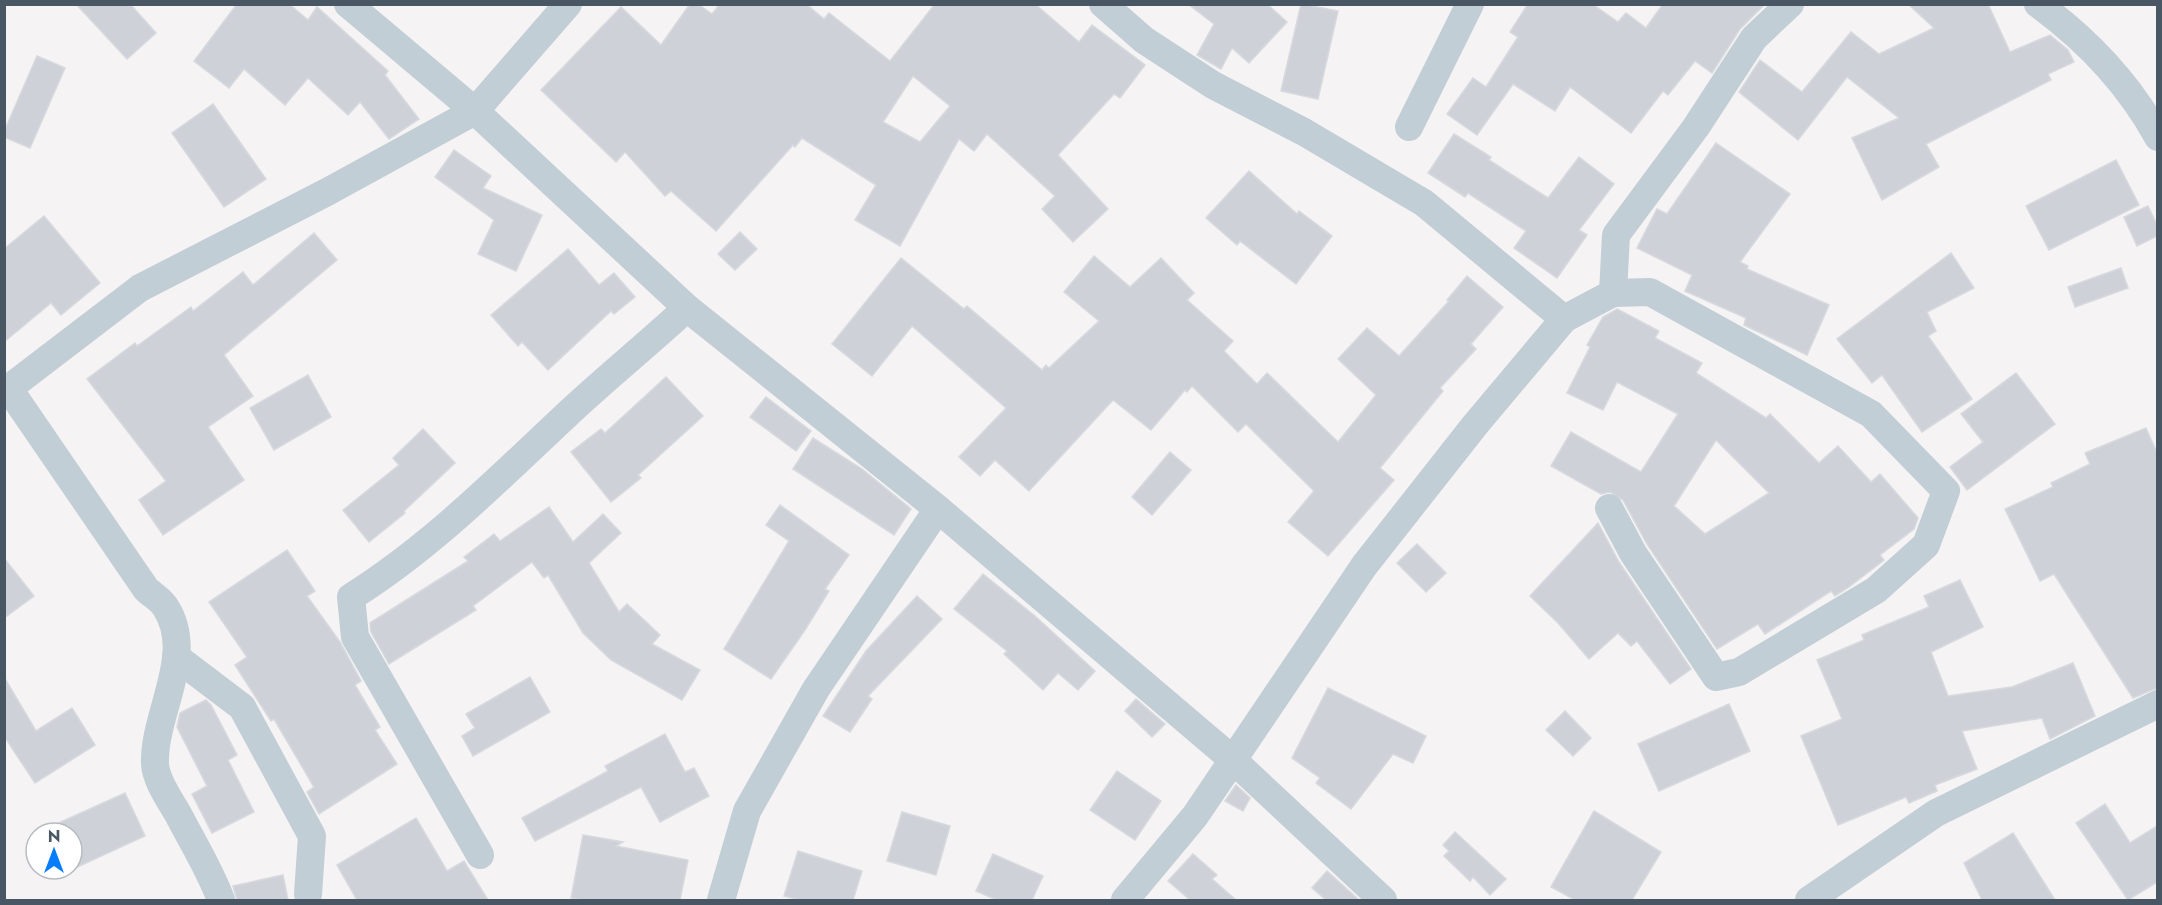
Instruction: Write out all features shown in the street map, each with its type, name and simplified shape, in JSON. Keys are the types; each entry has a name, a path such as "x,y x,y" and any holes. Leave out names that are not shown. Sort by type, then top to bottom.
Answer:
{"street":[{"path":"348,4 475,111 687,308 938,509 1233,760 1383,900"},
{"path":"221,900 213,878 163,789 155,767 156,747 176,657 176,629 165,606 146,589 7,390 140,288 327,192 475,111 568,4"},
{"path":"1103,4 1144,40 1213,85 1304,132 1424,203 1564,319"},
{"path":"1409,127 1470,4"},
{"path":"1613,293 1616,234 1696,127 1754,38 1790,4"},
{"path":"2038,4 2092,49 2145,112 2157,136"},
{"path":"1125,900 1195,816 1364,566 1475,425 1564,319 1613,293 1650,292 1871,414 1947,491 1926,545 1876,590 1738,672 1716,677 1633,553 1609,508"},
{"path":"480,855 355,637 351,597 377,581 467,510 575,408 687,308"},
{"path":"721,900 747,811 816,689 938,509"},
{"path":"176,657 242,707 312,836 309,894"},
{"path":"1809,900 1936,813 2157,704"}],"building":[{"path":"76,4 130,4 156,33 127,59"},
{"path":"237,4 289,4 308,20 317,7 388,71 385,75 419,119 389,139 360,102 348,115 308,78 285,105 244,69 229,88 194,61"},
{"path":"690,4 698,4 712,14 720,4 806,4 824,19 829,13 890,61 935,4 1035,4 1079,42 1092,25 1145,65 1120,98 1114,94 1058,155 1108,209 1073,242 1042,209 1055,196 987,134 974,151 959,139 900,246 855,220 876,185 802,138 795,147 793,145 716,231 671,191 665,196 625,152 616,162 541,90 621,7 661,45","holes":["913,76 950,106 920,142 883,122"]},
{"path":"1188,4 1267,4 1287,22 1249,63 1232,48 1221,69 1197,55 1214,24"},
{"path":"1301,4 1338,11 1318,99 1281,91"},
{"path":"1528,4 1592,4 1618,22 1626,13 1646,28 1663,4 1765,4 1740,29 1712,73 1695,61 1668,95 1663,91 1631,133 1570,87 1555,111 1513,84 1477,135 1447,114 1473,78 1486,87 1518,37 1510,32"},
{"path":"1908,4 1988,4 2010,52 2050,35 2068,50 2074,62 2048,74 2051,80 1926,144 1939,167 1882,200 1852,138 1899,118 1847,77 1798,140 1739,92 1760,60 1802,92 1851,32 1879,54 1934,28"},
{"path":"37,56 65,68 30,148 4,137 4,132"},
{"path":"213,104 266,179 224,207 172,133"},
{"path":"1454,134 1491,157 1489,160 1548,198 1579,157 1614,184 1579,230 1587,235 1557,278 1514,248 1526,231 1468,193 1465,197 1428,173"},
{"path":"1716,143 1790,194 1740,262 1748,266 1747,269 1829,305 1807,355 1744,325 1746,318 1685,291 1692,275 1637,248 1657,209 1667,214"},
{"path":"454,150 491,176 483,188 542,215 516,271 478,254 494,220 435,177"},
{"path":"2116,160 2139,205 2049,250 2026,206"},
{"path":"1249,171 1297,214 1299,211 1332,236 1296,284 1240,241 1237,245 1206,218"},
{"path":"2148,206 2157,225 2157,236 2137,246 2124,217"},
{"path":"44,216 100,283 61,315 51,303 4,342 4,249"},
{"path":"740,232 757,249 735,270 718,254"},
{"path":"314,233 337,260 224,355 253,396 208,427 244,480 163,535 139,500 166,481 87,379 135,343 137,346 191,307 193,311 243,272 253,285"},
{"path":"568,249 599,285 614,273 635,297 614,314 611,311 548,370 522,342 518,346 491,315"},
{"path":"1951,253 1974,288 1927,312 1936,331 1928,336 1972,399 1922,432 1882,375 1872,383 1837,339"},
{"path":"1094,256 1130,287 1161,258 1194,293 1187,300 1233,341 1224,351 1257,384 1267,373 1338,442 1376,395 1338,359 1367,328 1399,356 1449,301 1447,300 1467,276 1503,307 1471,344 1476,349 1440,388 1443,391 1380,468 1394,480 1328,556 1288,522 1314,491 1246,424 1238,432 1192,386 1187,392 1185,390 1151,430 1113,400 1029,491 995,460 980,476 959,457 1006,408 912,326 872,376 832,344 901,258 964,309 967,306 1042,370 1046,365 1049,368 1099,321 1064,292"},
{"path":"2121,268 2128,288 2075,307 2068,287"},
{"path":"1617,309 1659,331 1655,338 1702,363 1696,373 1766,418 1770,414 1819,463 1838,446 1871,482 1880,474 1918,518 1914,529 1880,555 1884,560 1835,596 1831,591 1765,634 1758,624 1717,649 1647,544 1623,500 1610,492 1601,494 1551,466 1571,432 1641,472 1678,414 1617,382 1603,410 1567,393 1590,347 1587,345 1603,317","holes":["1716,440 1769,493 1705,534 1674,506"]},
{"path":"2016,373 2055,424 1967,490 1950,467 1983,442 1961,414"},
{"path":"308,375 331,417 274,450 250,408"},
{"path":"666,377 703,416 638,475 641,478 611,502 571,452 601,429 605,433"},
{"path":"766,397 811,431 796,451 750,417"},
{"path":"2146,428 2157,453 2157,688 2133,698 2054,574 2040,581 2005,509 2053,487 2051,483 2090,464 2085,453"},
{"path":"423,429 455,463 404,511 405,513 369,542 343,510 399,465 393,458"},
{"path":"813,438 862,469 911,509 894,535 793,469"},
{"path":"1170,452 1191,470 1152,515 1132,497"},
{"path":"780,505 849,555 825,589 829,591 805,630 771,679 724,649 789,541 766,525"},
{"path":"549,507 573,542 603,514 621,533 589,563 619,612 627,604 660,635 652,644 700,670 682,700 611,660 583,633 548,575 544,578 532,562 473,606 476,610 389,664 371,632 370,623 468,561 464,557 494,534 500,541"},
{"path":"1598,523 1619,562 1691,669 1670,684 1637,641 1631,646 1618,633 1589,659 1558,623 1530,596"},
{"path":"1417,544 1446,573 1426,592 1397,563"},
{"path":"287,550 315,591 307,596 340,642 361,681 355,685 380,727 375,730 397,764 319,814 307,792 314,787 274,719 271,721 235,665 247,657 209,602"},
{"path":"4,558 34,596 4,618"},
{"path":"983,574 1035,616 1095,671 1078,690 1058,673 1043,690 1004,654 1007,651 954,609"},
{"path":"1960,580 1983,627 1931,652 1948,696 2012,687 2073,663 2095,716 2050,739 2042,718 1962,731 1977,769 1935,785 1937,791 1909,803 1906,797 1838,825 1801,736 1842,719 1817,660 1864,640 1862,635 1929,607 1924,596"},
{"path":"917,596 942,619 868,696 872,699 850,732 823,716 866,651"},
{"path":"4,677 36,731 72,708 95,745 35,783 4,736"},
{"path":"530,677 550,712 473,756 462,736 475,728 466,714"},
{"path":"1328,688 1426,736 1413,763 1393,754 1351,809 1316,783 1320,778 1292,758"},
{"path":"1136,699 1165,724 1152,737 1125,711"},
{"path":"206,700 211,705 237,755 228,760 254,812 212,833 192,794 207,786 177,727 180,713"},
{"path":"1729,704 1750,751 1659,791 1638,744"},
{"path":"1565,711 1591,738 1573,756 1546,730"},
{"path":"665,734 685,772 694,768 709,796 660,822 641,787 535,841 522,818 608,771 605,766"},
{"path":"1117,771 1161,801 1135,840 1090,810"},
{"path":"1236,785 1250,798 1243,811 1225,801"},
{"path":"125,793 145,836 84,864 84,821 63,821"},
{"path":"2105,804 2130,843 2157,826 2157,882 2128,900 2076,823"},
{"path":"1594,811 1661,852 1632,900 1575,900 1551,887"},
{"path":"902,812 950,826 936,875 887,861"},
{"path":"416,818 447,871 464,861 488,900 357,900 337,865"},
{"path":"1455,832 1506,879 1490,895 1473,877 1470,881 1444,856 1449,851 1443,845"},
{"path":"2013,833 2055,900 1982,900 1964,863"},
{"path":"583,835 623,842 616,846 688,860 680,900 571,898"},
{"path":"798,851 862,871 853,900 800,900 784,896"},
{"path":"993,854 1043,876 1032,900 997,900 976,891"},
{"path":"1193,854 1217,875 1212,879 1236,900 1190,900 1168,881"},
{"path":"1327,871 1359,900 1326,900 1312,888"},
{"path":"283,875 288,900 237,900 233,886"}]}
